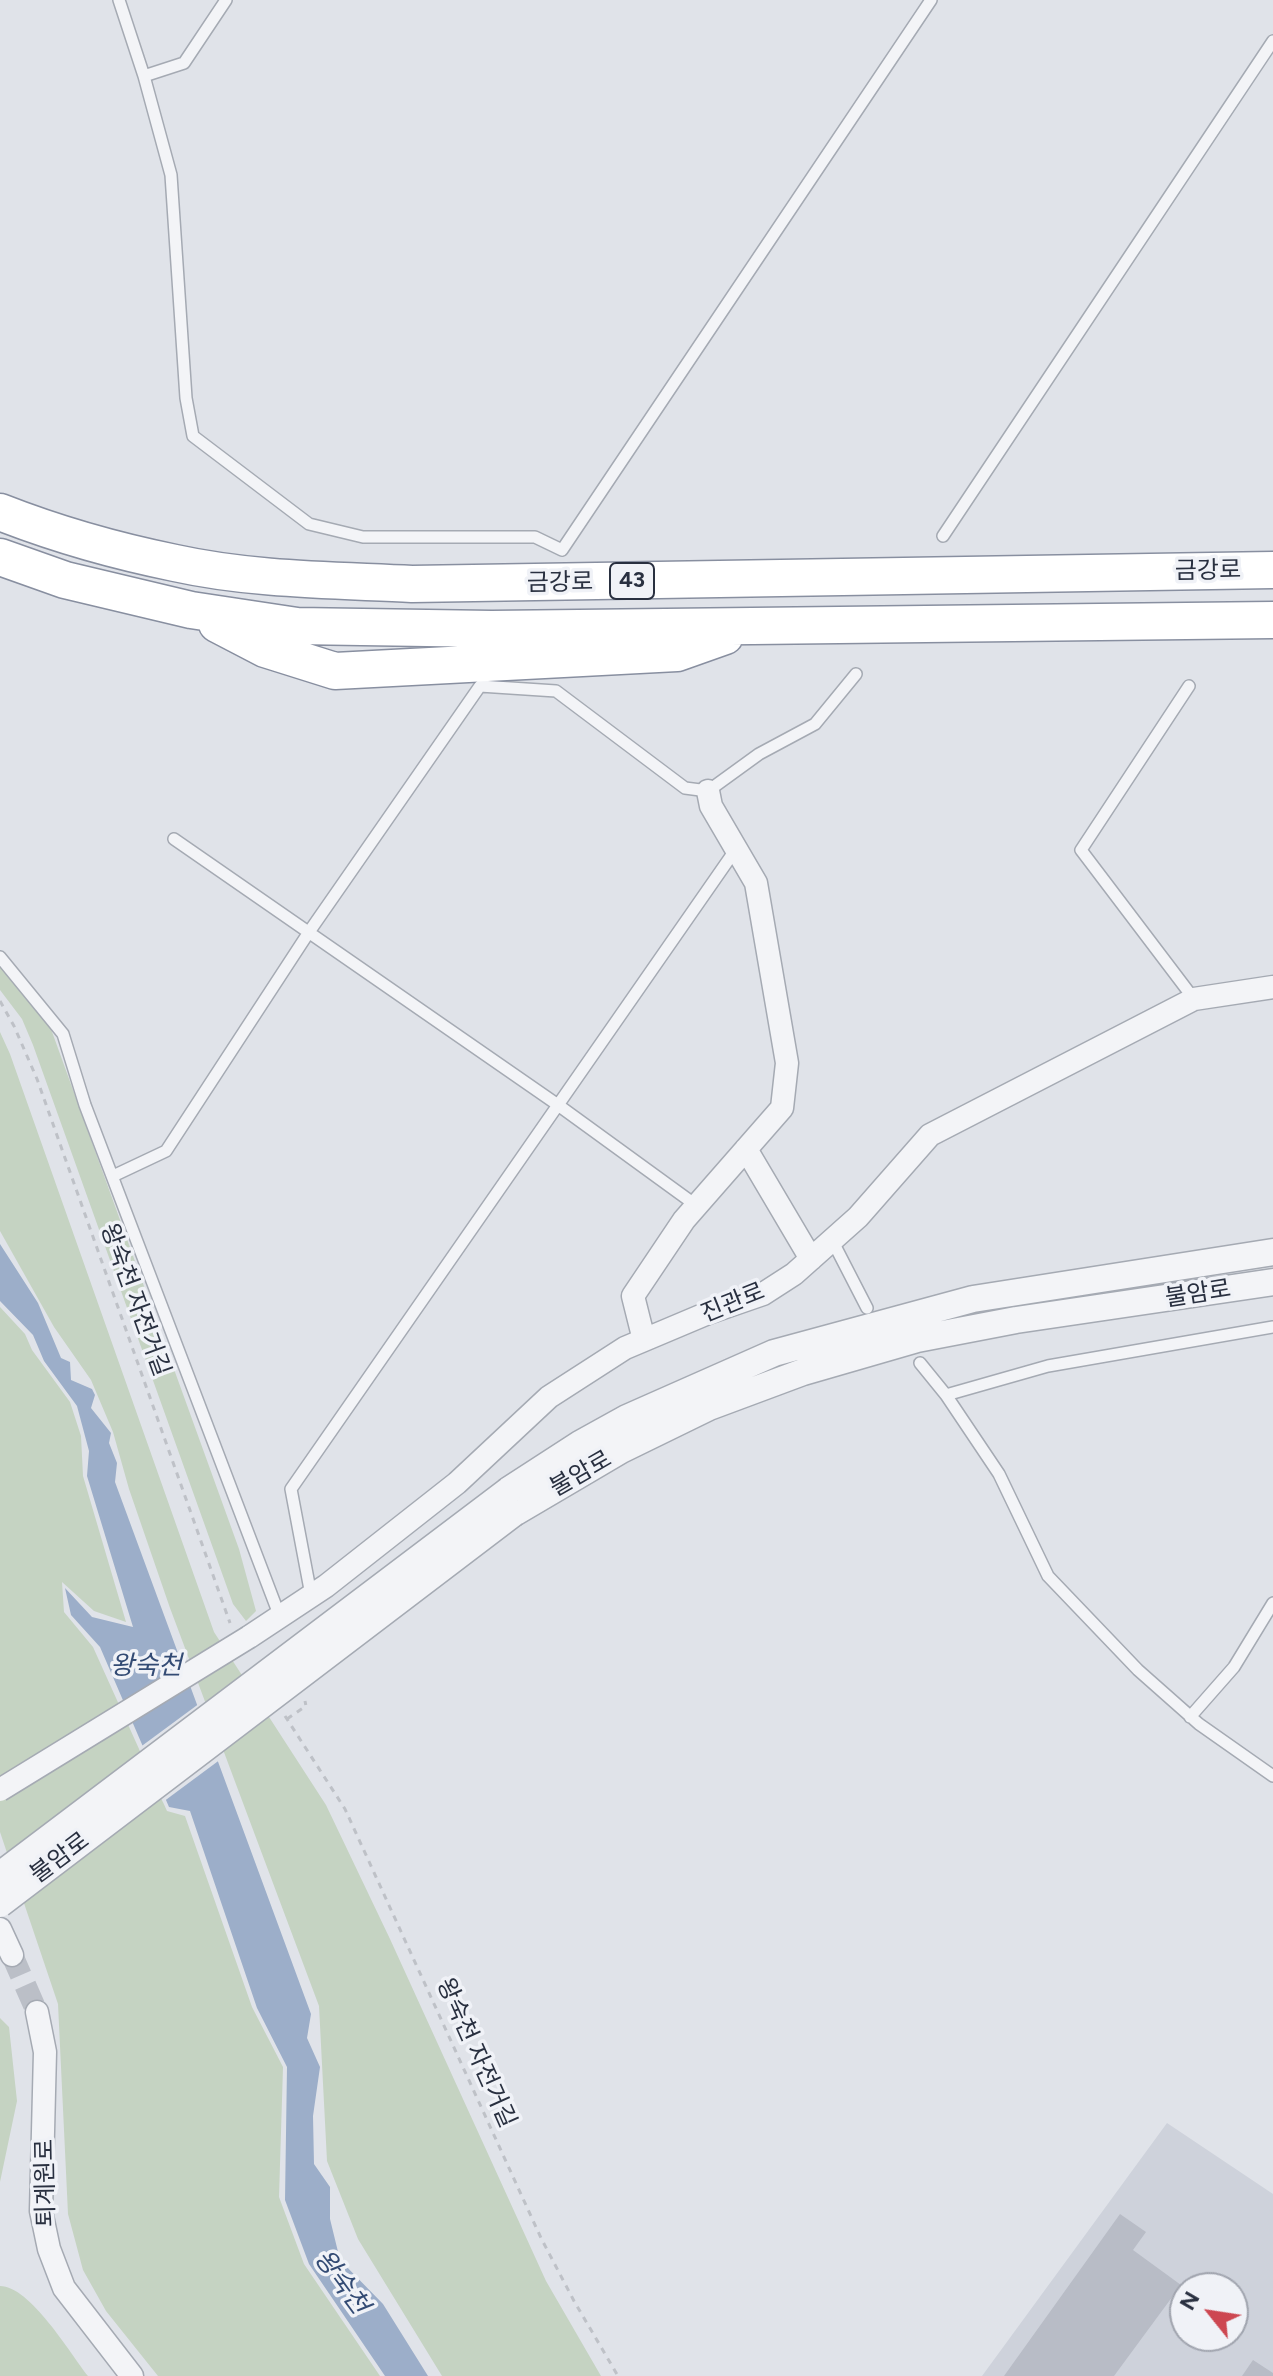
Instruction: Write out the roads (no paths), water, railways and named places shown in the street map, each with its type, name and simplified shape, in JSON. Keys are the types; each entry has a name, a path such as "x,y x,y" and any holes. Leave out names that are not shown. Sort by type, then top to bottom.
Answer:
{"highway":[{"name":"금강로","path":"0,512 47,530 177,564 273,577 412,584 1273,570"},
{"name":"금강로","path":"0,557 65,580 191,610 297,626 492,629 1273,620"},
{"path":"1193,622 1273,634"}],"street":[{"path":"644,1340 633,1296 697,1206 782,1108 787,1063 756,883 711,806 708,791"},
{"name":"진관로","path":"0,1790 312,1596 457,1483 549,1397 625,1348 763,1294 794,1274 858,1217 930,1135 1194,999 1273,987"},
{"path":"746,1149 811,1259"},
{"name":"불암로","path":"0,1904 512,1501 580,1444 627,1418 774,1353 973,1299 1273,1252"},
{"name":"불암로","path":"0,1875 512,1501 709,1407 803,1372 931,1336 1016,1320 1273,1282"},
{"path":"0,1929 12,1955"},
{"name":"퇴계원로","path":"37,2012 45,2052 41,2211 49,2249 64,2288 132,2376"}],"lane":[{"path":"119,0 171,175 186,398 193,436 309,524 363,537 535,537 562,550 931,0"},
{"path":"144,76 184,63 226,0"},
{"path":"943,536 1273,41"},
{"path":"113,1176 166,1151 309,932 480,686 556,691 685,788 708,791 759,754 815,724 856,674"},
{"path":"1189,686 1081,850 1194,999"},
{"path":"174,839 558,1105 697,1206"},
{"path":"312,1596 291,1489 736,849"},
{"path":"0,957 63,1034 85,1105 280,1617"},
{"path":"832,1240 867,1308"},
{"path":"946,1395 1048,1366 1273,1327"},
{"path":"920,1363 946,1395 999,1474 1048,1576 1138,1670 1190,1717 1273,1776"},
{"path":"1190,1717 1234,1667 1273,1603"}],"water":[{"name":"왕숙천","path":"0,1244 38,1303 61,1358 70,1362 71,1380 92,1389 95,1395 91,1408 111,1433 109,1443 117,1463 115,1482 311,2014 307,2038 320,2067 313,2116 314,2164 330,2187 330,2219 340,2260 383,2304 428,2376 385,2376 309,2264 285,2200 287,2067 257,2008 190,1811 169,1807 100,1647 71,1615 65,1588 92,1617 133,1627 87,1476 89,1451 77,1406 44,1361 33,1335 0,1301"}],"tunnel":[{"path":"12,1955 37,2012"}]}
